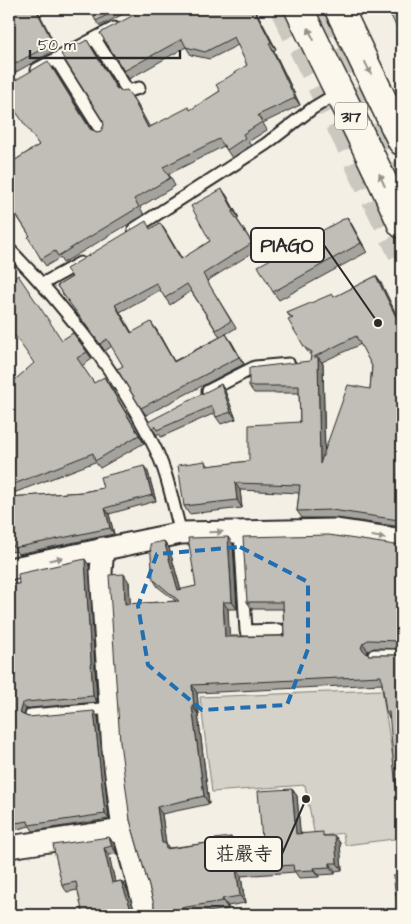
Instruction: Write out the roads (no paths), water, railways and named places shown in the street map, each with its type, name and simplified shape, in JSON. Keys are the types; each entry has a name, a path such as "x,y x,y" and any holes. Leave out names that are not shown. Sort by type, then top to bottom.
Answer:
{"main road":[{"name":"317","path":"299,9 338,93 374,160 402,224"},
{"name":"317","path":"339,9 395,105 402,141"}],"street":[{"path":"9,569 181,533 335,530 402,540"},
{"path":"103,548 102,572 112,708 113,751 123,830 147,915"},
{"path":"9,846 123,830"}],"lane":[{"path":"24,76 124,22"},
{"path":"95,39 128,91 139,88"},
{"path":"56,59 102,132"},
{"path":"125,235 266,144 313,108 338,93"},
{"path":"11,254 42,284 119,382 147,424 181,533"},
{"path":"42,284 92,256"},
{"path":"195,399 255,367 302,364"},
{"path":"240,531 246,631 279,630"},
{"path":"374,655 402,655"},
{"path":"31,715 112,708"}],"tunnel":[{"path":"284,9 402,253"},
{"path":"323,9 402,173"}],"place":[{"name":"PIAGO","path":"378,323"},
{"name":"荘嚴寺","path":"306,799"}]}
